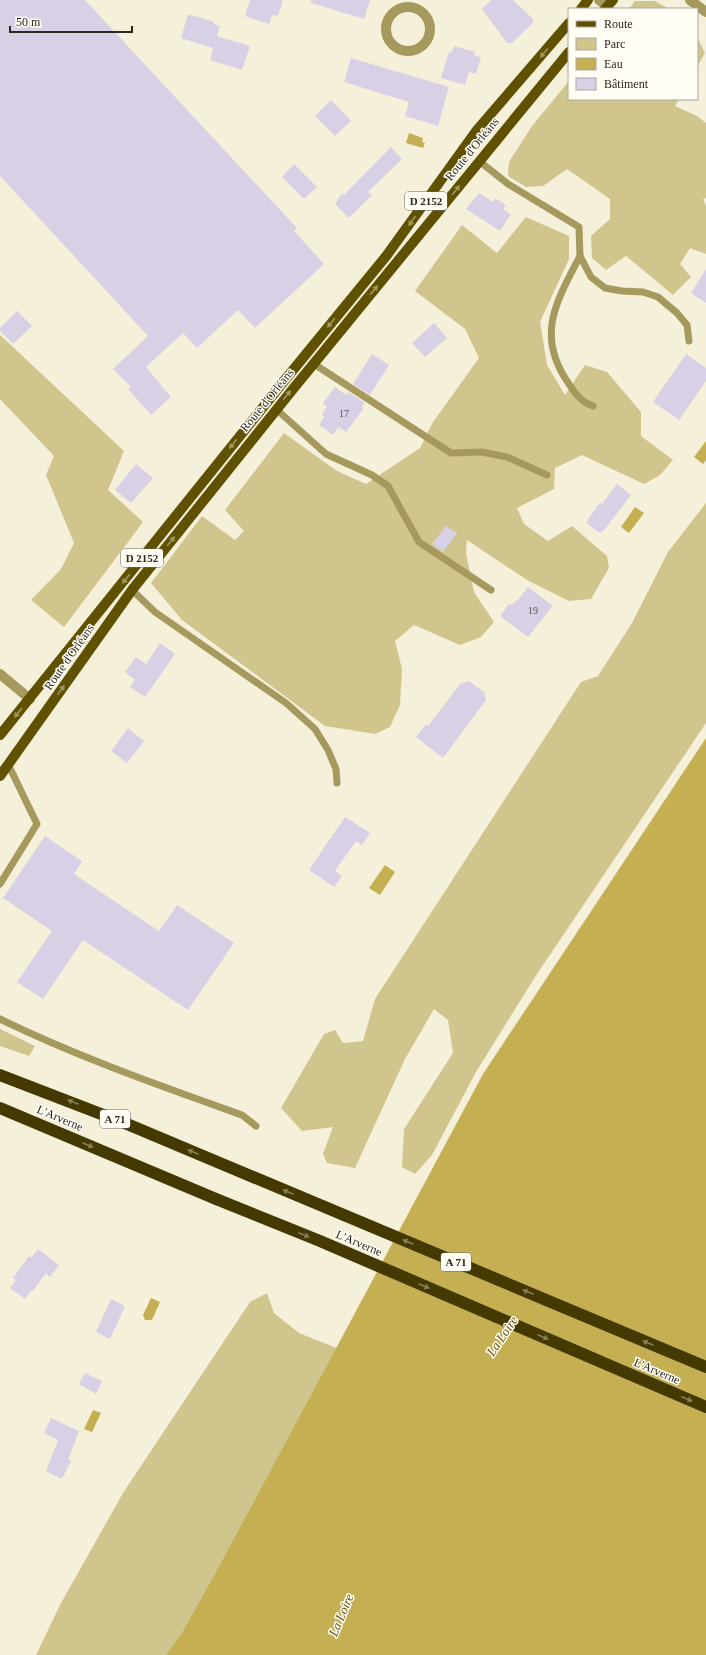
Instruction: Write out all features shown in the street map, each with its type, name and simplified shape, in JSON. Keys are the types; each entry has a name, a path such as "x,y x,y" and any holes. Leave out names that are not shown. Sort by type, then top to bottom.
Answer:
{"highway":[{"name":"L'Arverne","path":"0,1075 113,1118 706,1367"},
{"name":"L'Arverne","path":"0,1108 320,1241 706,1407"}],"main road":[{"path":"582,8 588,0"},
{"name":"Route d'Orléans","path":"0,735 387,255 478,130 568,24"},
{"name":"Route d'Orléans","path":"0,776 132,590 276,409 568,53"}],"street":[{"path":"690,0 706,12"},
{"path":"401,4 412,7 424,14 430,24 430,33 427,40 421,47 412,51 404,51 397,48 390,42 386,32 386,25 389,17 401,4"},
{"path":"0,674 30,699"}],"lane":[{"path":"479,161 508,184 579,227 580,256 591,277 605,288 622,291 643,292 658,297 677,313 687,324 689,341"},
{"path":"580,256 561,292 552,317 552,346 560,371 585,404 593,406"},
{"path":"314,364 451,453 482,452 501,456 547,475"},
{"path":"276,409 326,454 372,475 388,486 419,542 491,590"},
{"path":"132,590 155,612 286,703 315,729 328,750 336,769 337,784"},
{"path":"0,884 37,824 8,764"},
{"path":"0,1019 41,1039 242,1115 256,1126"}],"green space":[{"path":"635,1 655,1 667,8 630,8"},
{"path":"698,39 705,53 698,65"},
{"path":"568,82 568,100 678,100 675,106 697,116 706,123 706,198 703,199 706,206 706,254 690,248 680,264 691,277 673,295 626,256 606,270 592,258 591,236 610,219 610,199 567,169 543,186 526,187 508,176 509,162 532,126"},
{"path":"526,217 569,236 569,259 540,322 547,365 565,395 585,365 607,372 641,412 641,436 673,460 660,475 644,484 582,455 555,468 554,489 517,508 524,524 548,541 572,526 607,556 609,568 591,599 569,601 527,580 467,540 466,553 474,592 494,622 481,637 460,645 414,625 395,641 402,669 400,705 390,727 375,734 325,726 182,620 151,583 202,516 235,540 244,531 225,510 284,433 337,471 366,484 420,448 433,422 479,358 465,329 415,291 462,225 497,253"},
{"path":"0,335 124,451 108,490 143,522 64,627 31,600 61,569 74,543 46,475 54,456 0,399"},
{"path":"706,503 706,723 535,977 476,1072 432,1155 415,1174 402,1167 404,1129 453,1053 448,1020 434,1009 405,1059 355,1168 327,1163 323,1154 333,1127 302,1131 281,1108 324,1034 335,1030 343,1043 363,1041 375,999 581,682 598,676 632,623 668,552"},
{"path":"0,1029 35,1046 29,1056 0,1046"},
{"path":"267,1293 274,1313 299,1333 344,1351 180,1655 36,1655 60,1605 123,1493 250,1302"}],"water":[{"path":"409,133 423,138 422,142 425,143 423,148 406,143"},
{"path":"706,441 706,460 703,464 694,457"},
{"path":"635,507 644,513 629,533 621,527"},
{"name":"La Loire","path":"706,738 706,1655 166,1655 182,1633 221,1563 483,1074"},
{"path":"385,865 395,872 380,895 369,888"},
{"path":"151,1298 160,1302 152,1320 145,1320 143,1315"},
{"path":"93,1410 101,1413 92,1432 84,1429"}],"building":[{"path":"0,0 85,0 297,228 294,231 324,264 255,328 238,310 197,348 183,333 146,367 171,397 151,415 128,389 131,387 113,369 148,336 0,176"},
{"path":"250,0 283,0 278,16 272,15 269,24 245,16"},
{"path":"311,0 370,0 364,19 311,3"},
{"path":"491,0 513,0 533,19 532,20 534,22 512,43 507,43 482,9"},
{"path":"188,14 214,22 213,24 220,26 217,36 250,46 242,70 210,60 213,48 181,38"},
{"path":"454,46 475,52 474,56 481,57 476,74 469,72 465,85 441,78 449,52 451,53"},
{"path":"351,58 449,87 438,126 405,116 409,102 344,82"},
{"path":"331,100 351,121 335,136 315,116"},
{"path":"391,147 402,159 368,192 372,195 349,218 335,204 342,193 344,195"},
{"path":"294,164 317,187 304,199 282,177"},
{"path":"479,193 493,202 495,198 506,205 503,209 511,214 500,231 466,209"},
{"path":"706,269 706,303 691,293"},
{"path":"17,311 32,326 13,344 0,331 0,328"},
{"path":"434,323 447,338 425,357 412,343"},
{"path":"372,354 389,365 370,395 353,384"},
{"path":"686,354 706,368 706,381 679,420 653,402"},
{"path":"335,387 346,395 348,392 365,403 362,407 364,408 346,432 338,427 333,435 319,425 324,417 322,414 327,407 323,403"},
{"path":"136,464 153,478 131,503 115,490"},
{"path":"617,484 631,495 604,530 600,533 586,523 600,502 602,504"},
{"path":"446,526 457,533 443,552 432,544"},
{"path":"528,587 553,606 528,637 500,616 509,604 512,605 516,600 517,601"},
{"path":"160,643 175,654 145,697 130,687 135,680 125,672 136,657 146,664"},
{"path":"469,681 484,692 486,700 443,758 416,737 426,724 428,726 460,684"},
{"path":"128,728 144,741 127,763 111,751"},
{"path":"345,817 370,833 362,845 356,841 335,871 342,876 334,887 309,870"},
{"path":"45,836 82,861 74,874 159,931 177,905 234,943 188,1010 83,940 43,999 17,982 52,931 3,898"},
{"path":"38,1249 59,1265 50,1277 46,1273 25,1299 10,1288 16,1280 13,1278 29,1256 31,1258"},
{"path":"111,1299 125,1306 110,1339 96,1332"},
{"path":"85,1373 102,1381 96,1394 79,1384"},
{"path":"51,1418 79,1431 68,1460 71,1461 62,1479 46,1471 58,1440 44,1433"}]}
